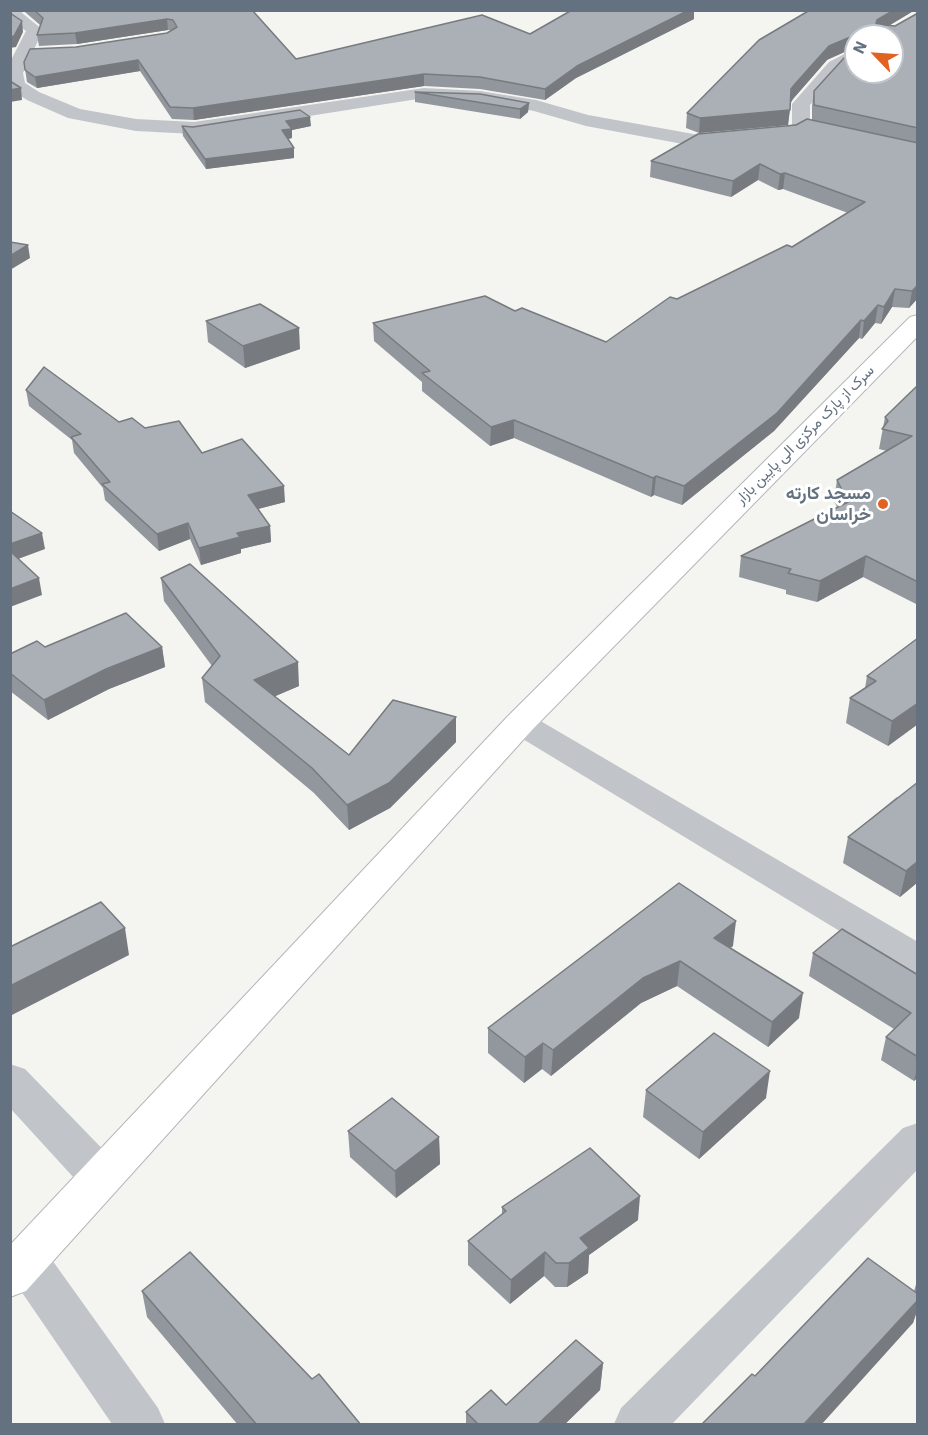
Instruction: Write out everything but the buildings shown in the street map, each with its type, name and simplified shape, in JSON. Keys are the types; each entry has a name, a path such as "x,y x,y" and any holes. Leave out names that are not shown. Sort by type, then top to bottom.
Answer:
{"main road":[{"name":"سرک از پارک مرکزی الی پایین بازار","path":"18,1268 520,723 692,548 913,333"}],"street":[{"path":"15,10 14,14 35,30 17,54 14,73 16,85 75,114 136,126 194,128 424,93 480,96 536,106 586,120 699,141 794,132 801,126 801,104 835,66 844,60"},
{"path":"17,54 45,52"},
{"path":"801,126 824,131"},
{"path":"520,723 918,960"},
{"path":"10,1080 101,1177"},
{"path":"639,1425 918,1140"},
{"path":"18,1268 140,1425"}],"place":[{"name":"مسجد کارته خراسان","path":"883,504"}]}
